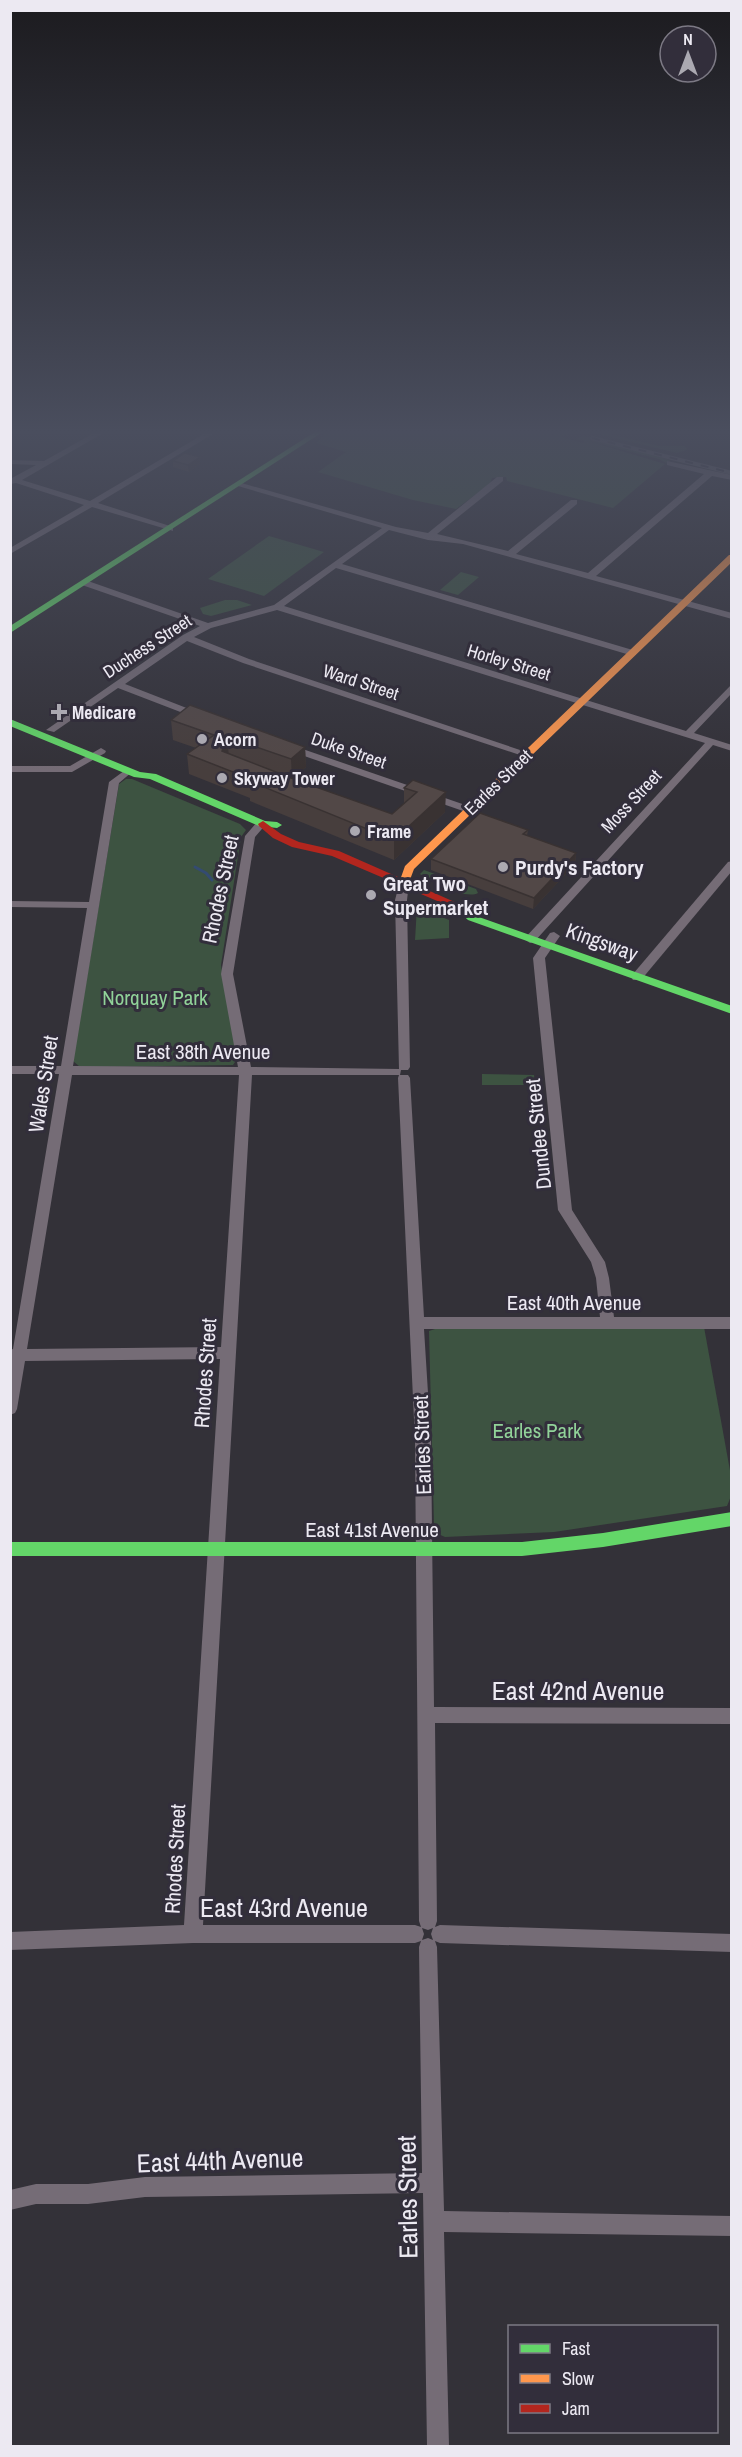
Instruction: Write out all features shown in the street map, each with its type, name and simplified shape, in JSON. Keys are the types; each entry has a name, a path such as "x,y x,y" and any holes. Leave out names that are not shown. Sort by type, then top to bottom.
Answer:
{"main road":[{"path":"10,630 148,543"},
{"name":"Earles Street","path":"404,883 407,870 732,557"},
{"name":"Kingsway","path":"10,712 51,730 138,776 152,776 263,823 270,832 318,853 335,853 462,908 482,909 533,934 641,972 732,1010"},
{"name":"Kingsway","path":"10,722 97,754 146,769 152,776"},
{"name":"Kingsway","path":"641,972 732,998"},
{"name":"East 41st Avenue","path":"10,1549 522,1549 732,1519"}],"street":[{"path":"10,552 26,543"},
{"name":"Duchess Street","path":"51,730 186,637 208,626 278,608 366,543"},
{"path":"467,543 732,616"},
{"path":"510,554 524,543"},
{"path":"590,576 628,543"},
{"path":"334,565 633,653"},
{"path":"85,583 208,626"},
{"name":"Horley Street","path":"278,608 732,748"},
{"name":"Ward Street","path":"186,637 246,661 527,754"},
{"path":"117,684 211,720"},
{"path":"688,734 732,687"},
{"name":"Moss Street","path":"533,934 711,742"},
{"name":"Duke Street","path":"278,743 470,810"},
{"path":"10,769 72,769 97,754"},
{"name":"Wales Street","path":"10,1409 15,1354 67,1070 114,782 128,771"},
{"name":"Rhodes Street","path":"193,1935 245,1071 227,974 250,836 263,823"},
{"path":"641,972 732,864"},
{"name":"Earles Street","path":"404,883 401,900 401,1072 423,1441 428,1934 438,2446"},
{"path":"10,904 93,905"},
{"name":"Dundee Street","path":"551,940 539,958 539,968 565,1210 572,1225 594,1254 601,1269 608,1323"},
{"name":"East 38th Avenue","path":"10,1070 401,1072"},
{"name":"East 40th Avenue","path":"417,1323 732,1323"},
{"path":"15,1354 229,1353"},
{"name":"East 42nd Avenue","path":"425,1715 732,1716"},
{"name":"East 43rd Avenue","path":"10,1941 193,1935 428,1934 732,1943"},
{"name":"East 44th Avenue","path":"10,2200 36,2194 88,2194 145,2187 432,2183"},
{"path":"433,2221 732,2226"}],"green space":[{"path":"260,543 292,543 324,552 264,596 208,579"},
{"path":"461,572 479,577 458,595 440,590"},
{"path":"225,600 237,600 252,605 211,616 203,614 200,608"},
{"name":"Norquay Park","path":"126,779 132,779 240,824 246,830 241,837 221,965 237,1059 233,1065 93,1067 79,1066 73,1061 119,784"},
{"path":"424,870 476,889 478,893 465,894 448,889 420,874"},
{"path":"417,907 449,920 449,938 415,940"},
{"path":"482,1074 534,1075 535,1085 482,1085"},
{"name":"Earles Park","path":"704,1327 731,1476 731,1496 727,1506 554,1532 445,1537 436,1533 429,1331 435,1329"}],"building":[{"path":"190,705 305,747 291,759 227,737 222,751 392,814 417,792 404,788 413,780 446,792 394,840 187,754 214,735 171,720"},
{"name":"Purdy's Factory","path":"480,813 528,830 523,834 576,853 534,898 431,859"}],"waterway":[{"path":"195,867 206,873 212,880"}],"traffic: fast":[{"path":"10,630 146,543"},
{"path":"10,722 138,775 152,776 263,824 277,825"},
{"path":"460,907 472,918 732,1010"},
{"path":"10,1549 522,1549 603,1540 732,1519"}],"traffic: slow":[{"path":"404,883 409,868 732,557"}],"traffic: jam":[{"path":"263,824 277,836 296,845 335,853 460,907"}],"place":[{"name":"Medicare","path":"59,712"},
{"name":"Acorn","path":"202,739"},
{"name":"Skyway Tower","path":"222,778"},
{"name":"Frame","path":"355,831"},
{"name":"Purdy's Factory","path":"503,867"},
{"name":"Great Two Supermarket","path":"371,895"}]}
